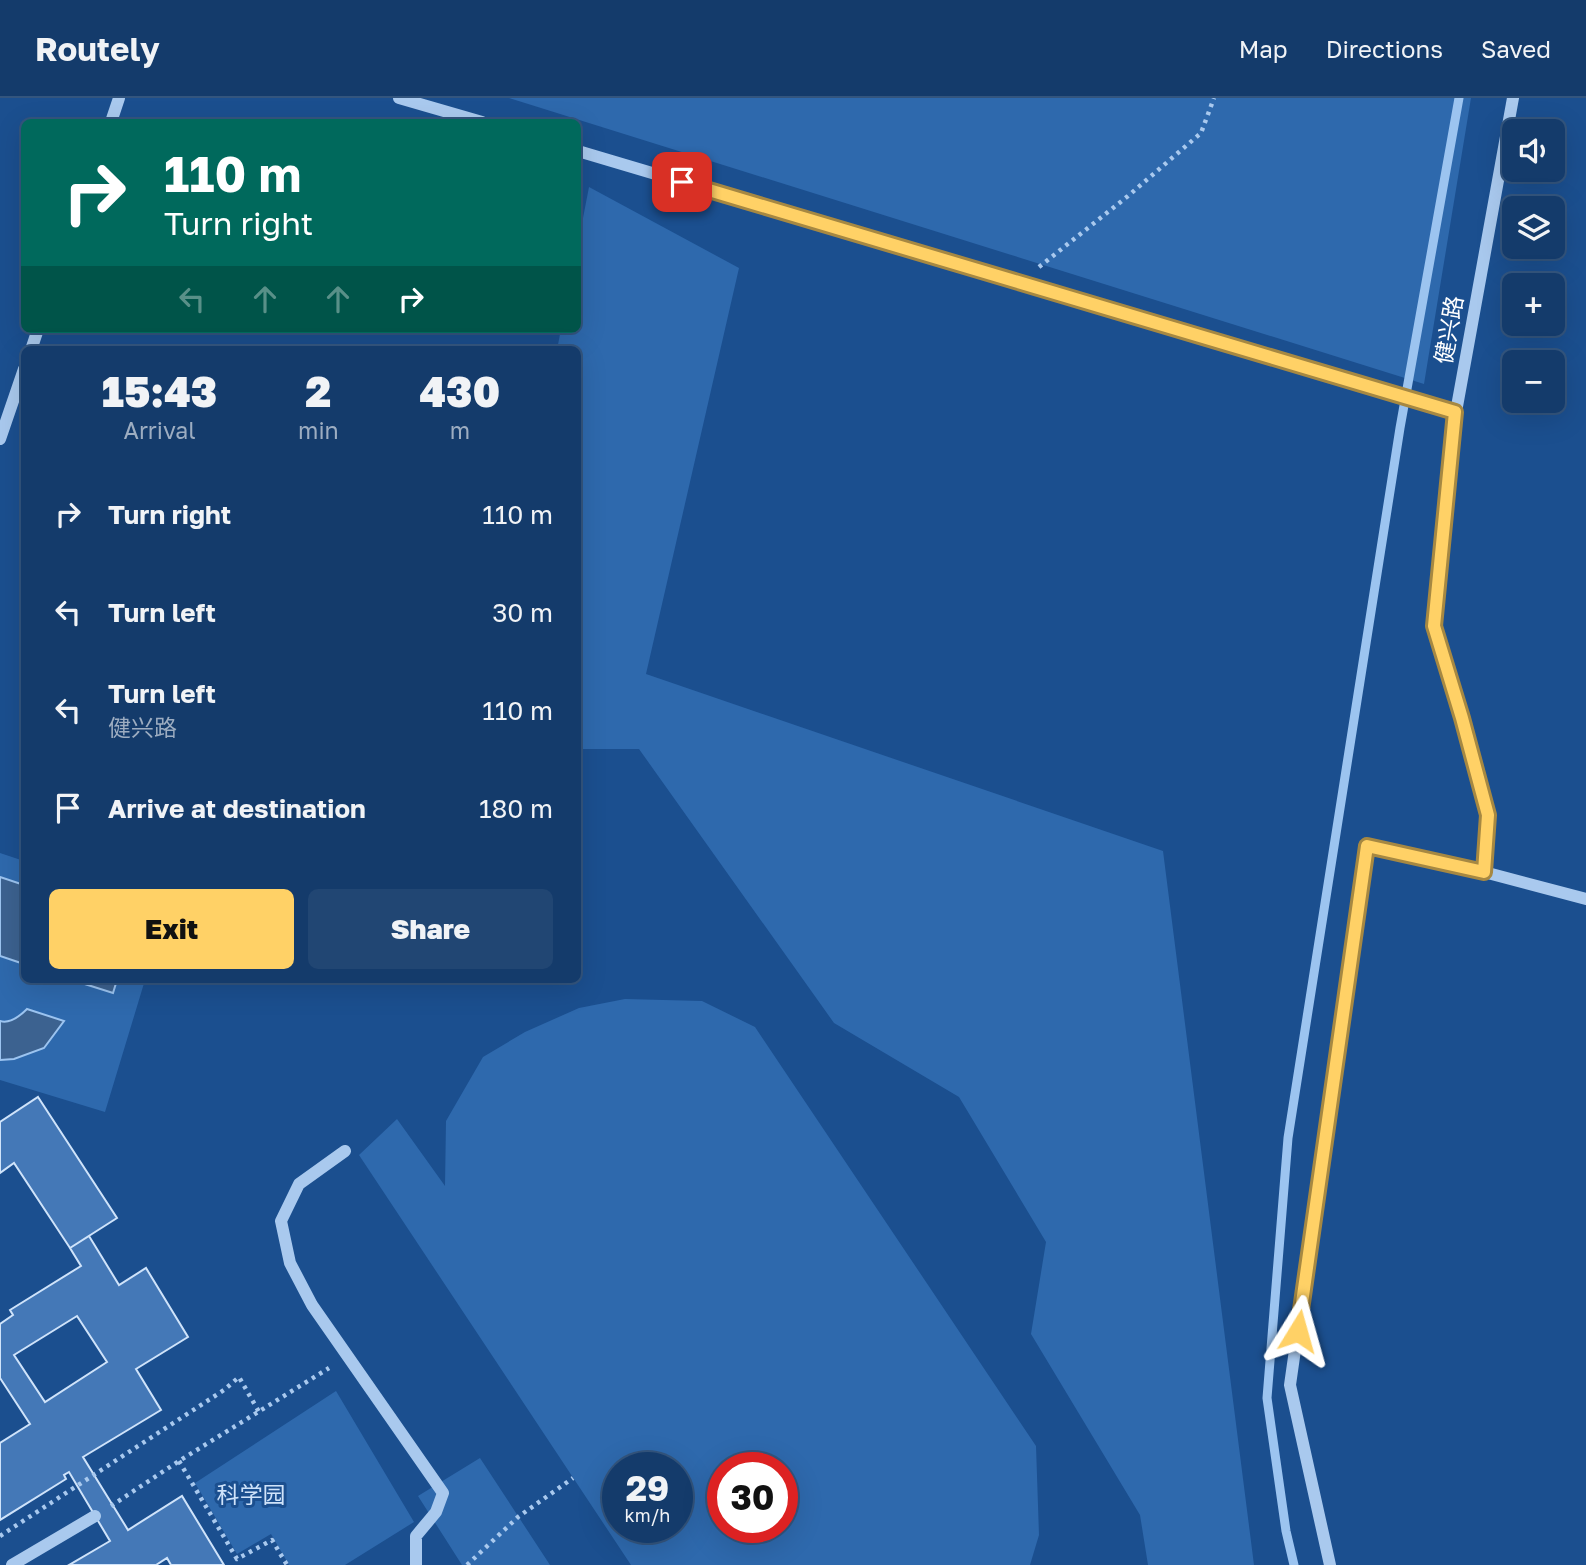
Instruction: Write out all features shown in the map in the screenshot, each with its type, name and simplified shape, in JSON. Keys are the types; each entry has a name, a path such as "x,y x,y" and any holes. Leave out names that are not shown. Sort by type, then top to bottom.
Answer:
{"street":[{"path":"112,119 119,98"},
{"path":"400,98 472,119"},
{"name":"健兴路","path":"1484,872 1488,815 1434,626 1455,412 1513,98"},
{"path":"581,152 1455,412"},
{"path":"0,439 21,378"},
{"path":"1330,1565 1290,1385 1367,846 1484,872 1586,899"},
{"path":"345,1152 299,1184 281,1221 290,1263 312,1306 443,1493 436,1512 416,1536 416,1565"},
{"path":"12,1565 95,1516"}],"path":[{"path":"1020,282 1128,196 1200,133 1214,98"},
{"path":"95,1516 329,1368"},
{"path":"0,1536 224,1390 239,1377 259,1412"},
{"path":"180,1461 237,1559 272,1540 287,1565"},
{"path":"467,1565 518,1517 573,1478"}],"green space":[{"path":"509,98 1471,98 1424,384"},
{"path":"589,187 739,268 646,674 1163,851 1254,1565 1148,1565 1140,1515 1031,1334 1046,1242 959,1097 834,1023 639,749 581,749 581,346 558,346 560,333 581,333 581,228"},
{"path":"0,853 21,860 21,983 144,983 105,1112 0,1080"},
{"path":"625,999 702,1001 755,1027 1036,1446 1039,1535 1030,1565 631,1565 616,1543 693,1543 693,1452 602,1452 602,1521 359,1155 397,1119 445,1186 446,1121 483,1057 525,1032 579,1008"},
{"name":"科学园","path":"336,1391 414,1522 345,1565 289,1565 271,1534 237,1554 195,1483"},
{"path":"480,1458 550,1565 462,1565 418,1496"}],"shaded area":[{"path":"0,877 21,884 21,963 0,956"},
{"path":"81,983 116,983 113,993"},
{"path":"27,1009 64,1021 44,1048 14,1059 0,1060 0,1021 18,1017"}],"building":[{"path":"38,1097 117,1218 70,1248 14,1163 0,1173 0,1122"},
{"path":"89,1236 119,1285 146,1268 188,1337 136,1369 161,1410 83,1457 128,1530 182,1496 224,1565 171,1565 167,1558 156,1565 69,1565 110,1541 69,1472 64,1475 66,1479 0,1520 0,1443 30,1424 0,1378 0,1324 13,1315 10,1310 81,1266 70,1248","holes":["77,1316 107,1362 45,1402 14,1355"]}],"waterway":[{"path":"1294,1565 1286,1531 1267,1398 1288,1138 1400,428 1459,98"}],"route":[{"path":"682,182 1455,412 1434,626 1488,815 1484,872 1367,846 1298,1331"}]}
